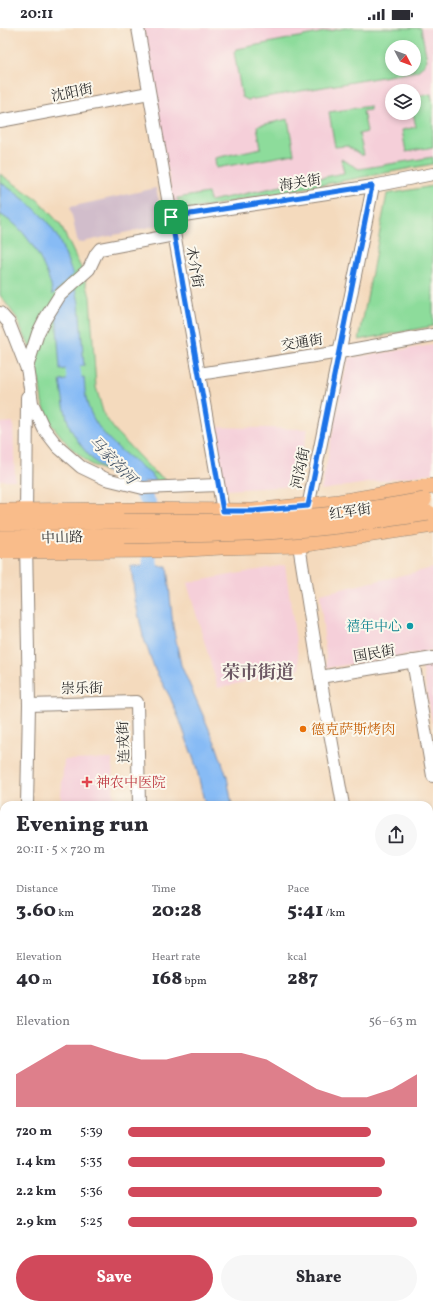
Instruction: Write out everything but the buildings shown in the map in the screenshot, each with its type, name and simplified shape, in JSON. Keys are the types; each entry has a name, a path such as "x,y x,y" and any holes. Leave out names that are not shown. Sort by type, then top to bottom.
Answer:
{"main road":[{"name":"红军街","path":"171,530 223,511 253,511 308,506 433,486"},
{"name":"红军街","path":"171,530 221,547 299,545 430,510"},
{"name":"红军街","path":"123,529 291,530 337,526 430,510"},
{"path":"0,511 26,517"},
{"name":"中山路","path":"0,523 26,517 123,529"},
{"path":"123,529 171,530"},
{"name":"中山路","path":"0,538 26,544 123,529"},
{"path":"0,551 26,544"}],"street":[{"name":"木介街","path":"138,28 223,511"},
{"name":"沈阳街","path":"0,121 149,93"},
{"name":"海关街","path":"171,217 372,186 433,174"},
{"name":"河沟街","path":"342,801 320,677 299,545 340,352 372,186"},
{"path":"26,517 27,367 38,333 45,319 60,296 89,269 100,249 174,234"},
{"path":"0,313 9,323 27,367 32,403 44,429 58,447 81,467 106,479 144,488 218,485"},
{"name":"交通街","path":"199,374 340,352 433,335"},
{"path":"26,544 29,705 27,801"},
{"name":"国民街","path":"320,677 433,658"},
{"path":"413,661 433,776"},
{"name":"崇乐街","path":"29,705 137,702"},
{"name":"连戎街","path":"137,702 139,801"}],"shaded area":[{"path":"143,28 433,28 433,164 175,213"},
{"path":"156,188 164,224 78,243 70,207"},
{"path":"433,345 433,473 321,490 348,358"},
{"path":"13,422 15,480 0,480 0,423"},
{"path":"214,427 308,429 295,486 225,490"},
{"path":"285,565 300,669 218,688 187,583"},
{"path":"433,568 433,651 327,668 320,594"},
{"path":"433,663 433,727 422,665"},
{"name":"神农中医院","path":"112,759 114,801 60,801 64,760"}],"green space":[{"path":"345,28 421,28 427,60 421,68 421,40 385,40 385,76 388,76 248,100 242,97 234,52 237,49"},
{"path":"431,94 433,104 433,147 406,152 402,130 416,127 414,120 421,120 421,96"},
{"path":"370,106 370,110 363,111 367,132 359,134 364,155 361,155 347,146 335,147 329,112"},
{"path":"288,119 294,154 216,168 215,158 261,148 257,126"},
{"path":"433,157 433,164 182,211 177,198 208,193 210,201 344,173 341,159 359,169"},
{"path":"0,174 38,200 60,224 84,274 90,297 96,387 104,415 117,433 154,472 166,480 156,482 113,475 90,464 69,446 51,424 42,402 37,363 16,317 0,295"},
{"path":"433,186 433,326 359,340 387,194"}],"water":[{"path":"0,182 25,200 40,214 53,229 58,238 73,275 53,295 44,266 33,246 20,229 0,214"},
{"path":"76,288 79,303 84,366 60,370 56,312 63,301"},
{"path":"84,377 87,403 101,430 126,455 153,476 156,482 123,479 107,472 94,461 77,440 68,421 60,381"},
{"path":"131,566 167,566 173,626 181,665 216,745 227,777 231,801 204,801 196,766 180,721 170,697 155,670 143,636 135,599"}],"waterway":[{"name":"马家沟河","path":"70,347 77,399"},
{"name":"马家沟河","path":"132,477 149,503 150,562 153,586"}],"place":[{"name":"禧年中心","path":"410,626"},
{"name":"德克萨斯烤肉","path":"303,729"},
{"name":"神农中医院","path":"87,782"}],"district":[{"name":"荣市街道","path":"258,672"}],"route":[{"path":"372,186 308,506 253,511 223,511 171,217 372,186"}]}
